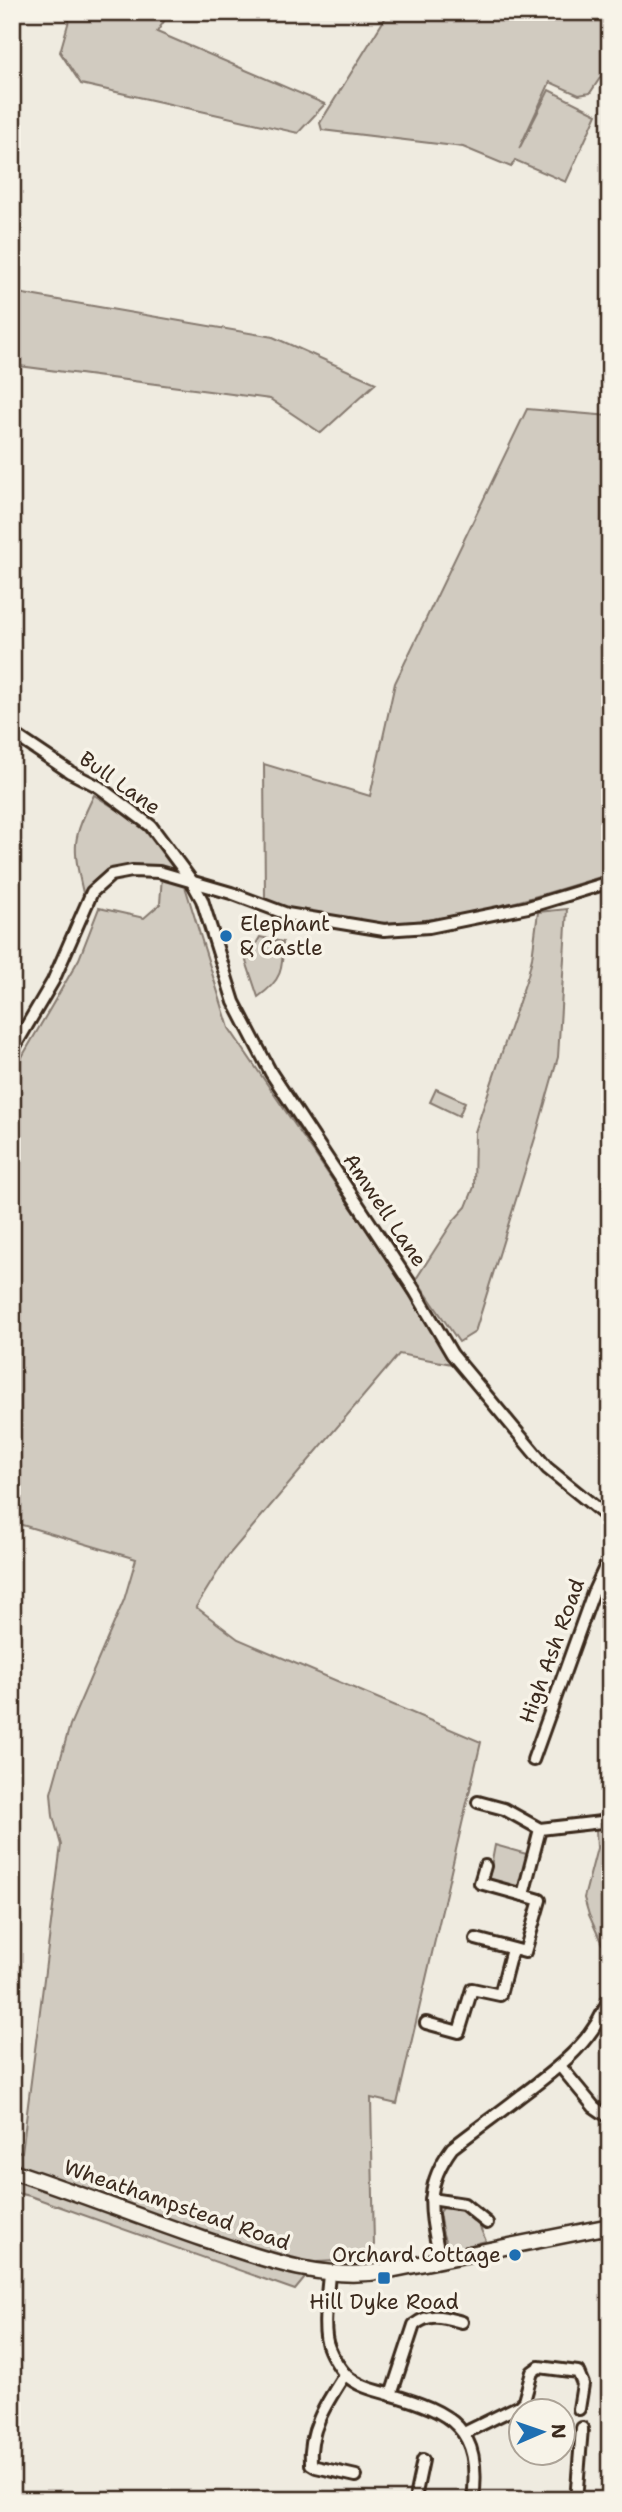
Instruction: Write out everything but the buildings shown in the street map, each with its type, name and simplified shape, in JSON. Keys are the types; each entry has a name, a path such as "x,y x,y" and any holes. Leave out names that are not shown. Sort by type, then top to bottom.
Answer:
{"main road":[{"name":"Wheathampstead Road","path":"12,2171 266,2260 330,2273 373,2273 610,2226"}],"street":[{"name":"Bull Lane","path":"12,733 70,772 99,787 151,826 191,880"},
{"path":"12,1051 53,981 92,892 111,875 132,871 159,872 191,880 287,914 384,930 429,927 516,909 610,882"},
{"name":"Amwell Lane","path":"191,880 202,900 234,1002 271,1073 415,1291 452,1354 547,1468 610,1519"},
{"name":"High Ash Road","path":"533,1760 593,1592 610,1556"},
{"path":"478,1802 504,1809 540,1829 610,1821"},
{"path":"523,1895 540,1829"},
{"path":"476,1939 525,1952 540,1900 480,1883 485,1867"},
{"path":"426,2023 459,2032 472,1989 500,1995 512,1949"},
{"path":"440,2259 431,2199 433,2183 441,2164 452,2148 560,2066 579,2048 597,2025 610,1995"},
{"path":"560,2066 594,2106 610,2118"},
{"path":"431,2199 464,2204 487,2223"},
{"path":"330,2273 326,2327 328,2347 345,2374 366,2388 432,2407 450,2418 464,2433 475,2464 473,2500"},
{"path":"391,2395 414,2325 433,2315 462,2322"},
{"path":"464,2433 519,2406 524,2400 532,2372 539,2367 578,2372 583,2384 579,2409"},
{"path":"345,2374 323,2406 317,2420 311,2464 356,2476"},
{"path":"576,2500 582,2428"},
{"path":"417,2500 423,2460"}],"shaded area":[{"path":"52,12 170,12 157,32 325,104 298,133 81,84 60,52 70,17"},
{"path":"389,12 610,12 610,63 590,93 579,95 550,82 519,149 549,90 597,114 566,182 515,160 511,167 463,147 322,130 320,123"},
{"path":"12,292 273,337 376,383 321,433 270,399 12,365"},
{"path":"527,409 610,416 610,874 482,910 392,923 348,922 306,914 265,899 264,764 370,796 395,683"},
{"path":"94,795 140,824 174,869 123,866 103,874 83,893 76,842 81,822"},
{"path":"162,875 184,883 229,1028 393,1269 452,1364 399,1354 227,1557 196,1607 238,1639 481,1742 397,2104 371,2098 374,2245 353,2260 318,2262 295,2290 30,2196 12,2192 12,2150 22,2152 61,1845 53,1816 51,1793 70,1725 124,1600 136,1559 12,1522 12,1074 79,959 99,908 144,918 160,904"},
{"path":"567,909 558,1057 475,1332 459,1342 416,1279 454,1220 466,1207 474,1187 475,1132 528,975 538,912"},
{"path":"260,937 283,942 283,951 276,979 258,997 246,961"},
{"path":"436,1089 465,1102 459,1116 430,1102"},
{"path":"610,1827 609,1948 602,1944 584,1898 597,1848 596,1829"},
{"path":"495,1845 530,1855 521,1890 490,1882"},
{"path":"445,2206 467,2209 486,2241 463,2247 450,2247 446,2243 439,2213"}],"place":[{"name":"Elephant & Castle","path":"226,936"},
{"name":"Orchard Cottage","path":"515,2255"},
{"name":"Hill Dyke Road","path":"384,2278"}]}
